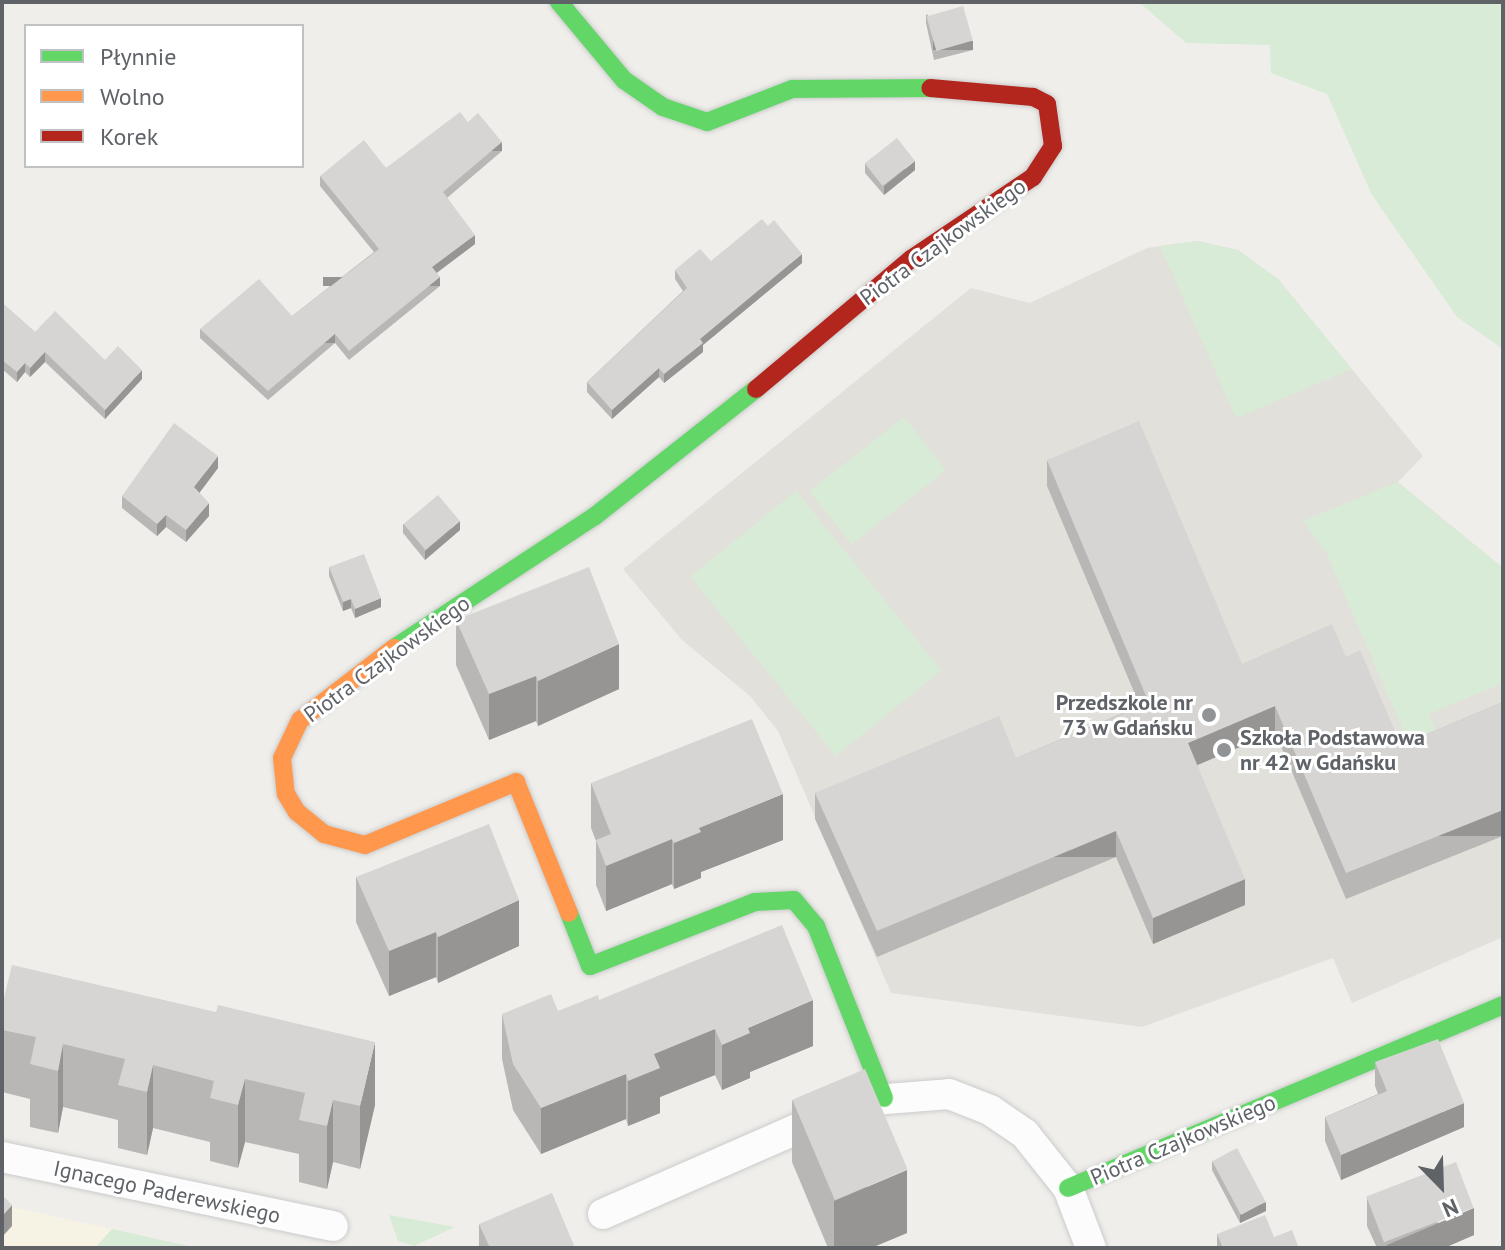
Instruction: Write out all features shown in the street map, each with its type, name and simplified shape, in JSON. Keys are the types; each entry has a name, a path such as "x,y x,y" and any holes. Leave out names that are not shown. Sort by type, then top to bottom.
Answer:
{"street":[{"name":"Piotra Czajkowskiego","path":"559,2 624,80 663,107 707,122 792,89 843,84 1001,94 1047,104 1053,146 1033,177 911,259 595,516 334,693 300,720 282,758 286,794 297,812 324,834 365,845 516,782 590,966 755,902 794,900 816,926 884,1098"},
{"name":"Piotra Czajkowskiego","path":"603,1214 804,1122 884,1098 949,1094 990,1110 1025,1134 1068,1188 1503,1005"},
{"name":"Ignacego Paderewskiego","path":"2,1157 333,1226"},
{"path":"1068,1188 1091,1248"}],"shaded area":[{"path":"1197,241 1238,250 1278,279 1423,456 1398,482 1503,568 1503,937 1352,1003 1333,958 1142,1027 891,993 778,731 750,696 682,640 623,569 971,288 1030,303 1147,248"},
{"path":"2,1205 198,1248 2,1248"}],"green space":[{"path":"1139,2 1503,2 1503,349 1457,317 1372,195 1327,94 1271,73 1270,45 1186,43"},
{"path":"1197,241 1238,250 1278,279 1352,369 1236,418 1160,246"},
{"path":"904,417 946,471 851,544 809,491"},
{"path":"1397,482 1503,568 1503,683 1429,714 1442,747 1418,764 1326,552 1303,521"},
{"path":"796,491 941,671 836,756 690,577"},
{"path":"389,1215 455,1227 414,1246 398,1241"},
{"path":"112,1229 198,1248 95,1248"}],"building":[{"path":"963,6 973,41 936,51 926,16"},
{"path":"460,112 468,122 478,113 502,142 443,192 475,235 432,267 440,277 349,351 335,334 268,391 200,329 259,279 292,316 379,249 320,176 364,140 386,168"},
{"path":"897,138 915,161 883,186 865,163"},
{"path":"762,219 768,226 774,220 802,254 700,339 703,343 664,374 659,368 612,410 587,382 687,288 675,270 700,249 711,261"},
{"path":"2,303 35,332 55,311 105,360 118,346 142,370 105,410 45,352 30,368 25,363 17,372 2,360"},
{"path":"1139,421 1242,664 1332,624 1346,657 1360,650 1401,745 1503,702 1503,810 1346,873 1275,706 1188,743 1245,879 1153,918 1116,831 877,931 815,793 999,716 1016,758 1149,703 1047,460"},
{"path":"174,423 218,456 194,487 209,503 186,530 166,515 157,524 122,496"},
{"path":"438,495 460,521 425,550 404,524"},
{"path":"364,554 381,598 355,609 351,599 343,602 329,567"},
{"path":"589,567 619,644 538,681 536,676 489,694 456,620"},
{"path":"752,719 783,794 699,828 701,832 674,843 672,839 606,866 596,840 611,834 591,783"},
{"path":"489,824 519,900 438,937 436,932 389,951 356,877"},
{"path":"782,925 813,1000 748,1028 750,1033 722,1045 715,1029 654,1054 660,1068 628,1081 626,1074 541,1108 513,1064 502,1014 551,994 558,1011 598,995 599,1000"},
{"path":"12,965 216,1012 218,1005 375,1042 360,1106 333,1100 327,1126 299,1120 305,1093 245,1079 238,1105 210,1098 214,1081 153,1065 147,1092 118,1085 125,1059 63,1044 58,1071 30,1064 36,1037 2,1030 2,1006"},
{"path":"1438,1039 1464,1103 1341,1155 1325,1117 1387,1091 1375,1062"},
{"path":"865,1069 908,1169 835,1200 792,1100"},
{"path":"1237,1148 1266,1202 1241,1215 1212,1161"},
{"path":"1456,1162 1474,1208 1384,1242 1366,1196"},
{"path":"552,1193 575,1248 490,1248 479,1224"},
{"path":"2,1195 12,1205 2,1216"},
{"path":"1265,1215 1274,1237 1292,1230 1299,1248 1223,1248 1217,1234"}],"traffic: fast":[{"path":"559,2 624,80 663,107 707,122 792,89 930,88"},
{"path":"394,648 595,516 756,389"},
{"path":"569,913 590,966 755,902 794,900 816,926 884,1098"},
{"path":"1068,1188 1503,1005"}],"traffic: slow":[{"path":"394,648 300,720 282,758 286,794 297,812 324,834 365,845 516,782 569,913"}],"traffic: jam":[{"path":"756,389 911,259 1033,177 1053,146 1047,104 1033,97 930,88"}],"place":[{"name":"Przedszkole nr 73 w Gdańsku","path":"1209,715"},
{"name":"Szkoła Podstawowa nr 42 w Gdańsku","path":"1224,750"}]}
